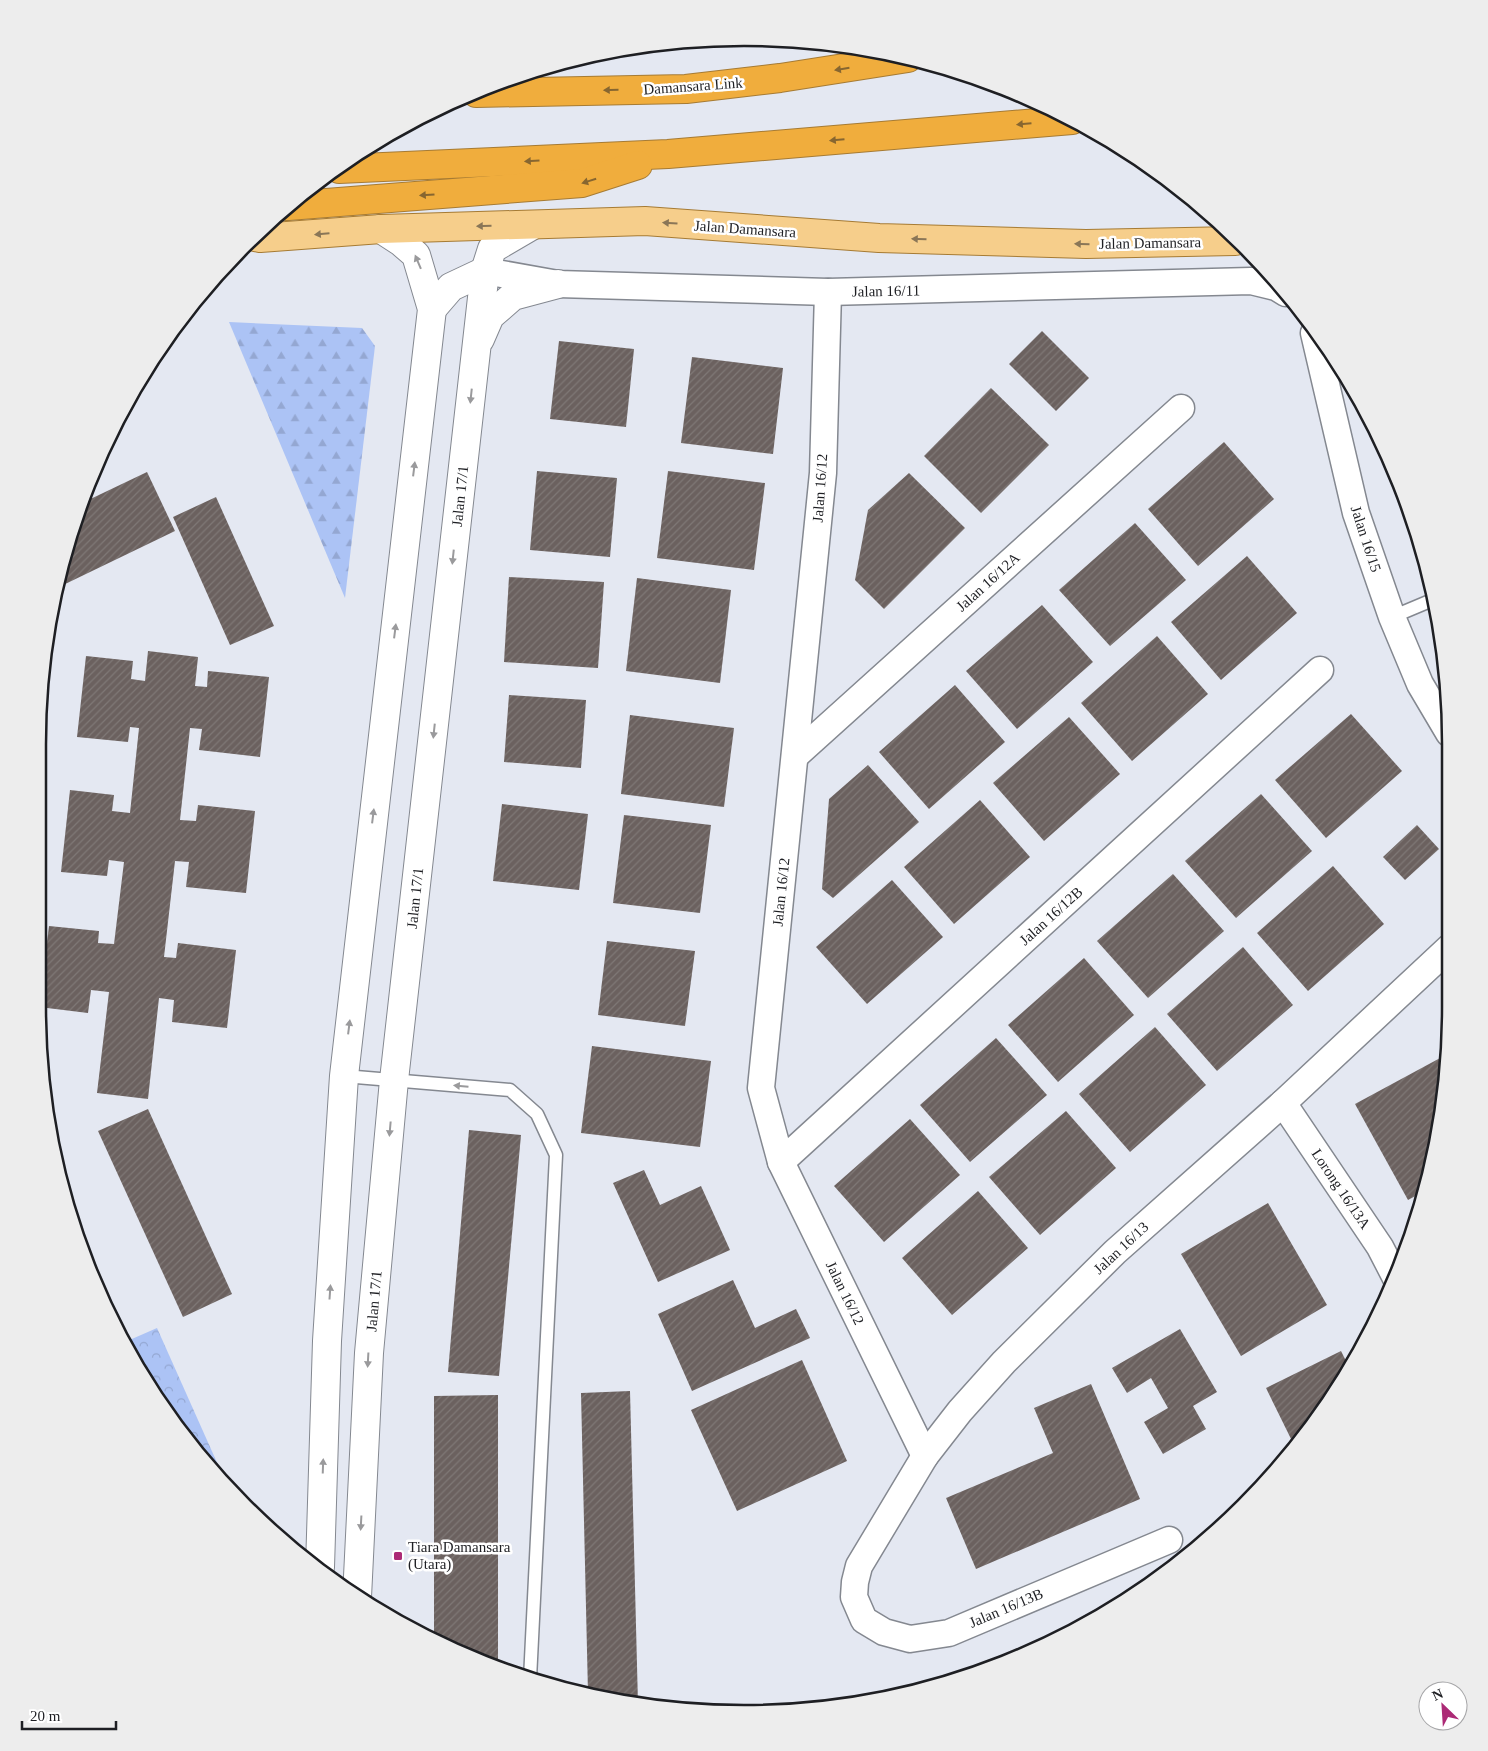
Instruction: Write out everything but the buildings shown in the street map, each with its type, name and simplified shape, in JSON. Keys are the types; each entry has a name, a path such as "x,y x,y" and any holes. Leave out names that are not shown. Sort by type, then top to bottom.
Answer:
{"highway":[{"name":"Damansara Link","path":"494,93 686,88 780,78 886,61"},
{"path":"350,169 668,154 1059,121"},
{"path":"301,205 582,184 668,154"}],"main road":[{"name":"Jalan Damansara","path":"265,238 380,229 645,221 880,238 1086,244 1227,241"}],"street":[{"name":"Jalan 17/1","path":"357,1588 369,1353 394,1080 485,271 492,249 533,225"},
{"path":"320,1562 326,1341 344,1076 432,309 416,255 401,242 380,229"},
{"path":"432,309 451,287 485,271"},
{"name":"Jalan 16/11","path":"485,271 558,284 828,292 1251,281 1270,286"},
{"path":"477,348 490,316 514,296 558,284"},
{"name":"Jalan 16/12","path":"828,292 823,474 761,1088 781,1162 925,1456"},
{"name":"Jalan 16/15","path":"1317,346 1356,513 1392,618 1420,684 1441,719"},
{"name":"Jalan 16/12A","path":"795,756 1181,408"},
{"name":"Jalan 16/12B","path":"781,1162 1320,670"},
{"name":"Jalan 16/13","path":"854,1597 859,1566 925,1456 960,1411 1004,1362 1101,1266 1282,1103 1442,954"},
{"name":"Lorong 16/13A","path":"1282,1103 1380,1247 1391,1268"},
{"name":"Jalan 16/13B","path":"854,1597 864,1620 884,1632 910,1638 949,1633 1169,1540"}],"lane":[{"path":"1392,618 1427,602"},
{"path":"344,1076 510,1090 537,1114 556,1154 530,1671"}],"green space":[{"path":"229,322 362,328 375,346 345,598"},
{"path":"157,1328 219,1467 190,1432 164,1395 131,1339"}],"place":[{"name":"Tiara Damansara (Utara)","path":"398,1556"}]}
